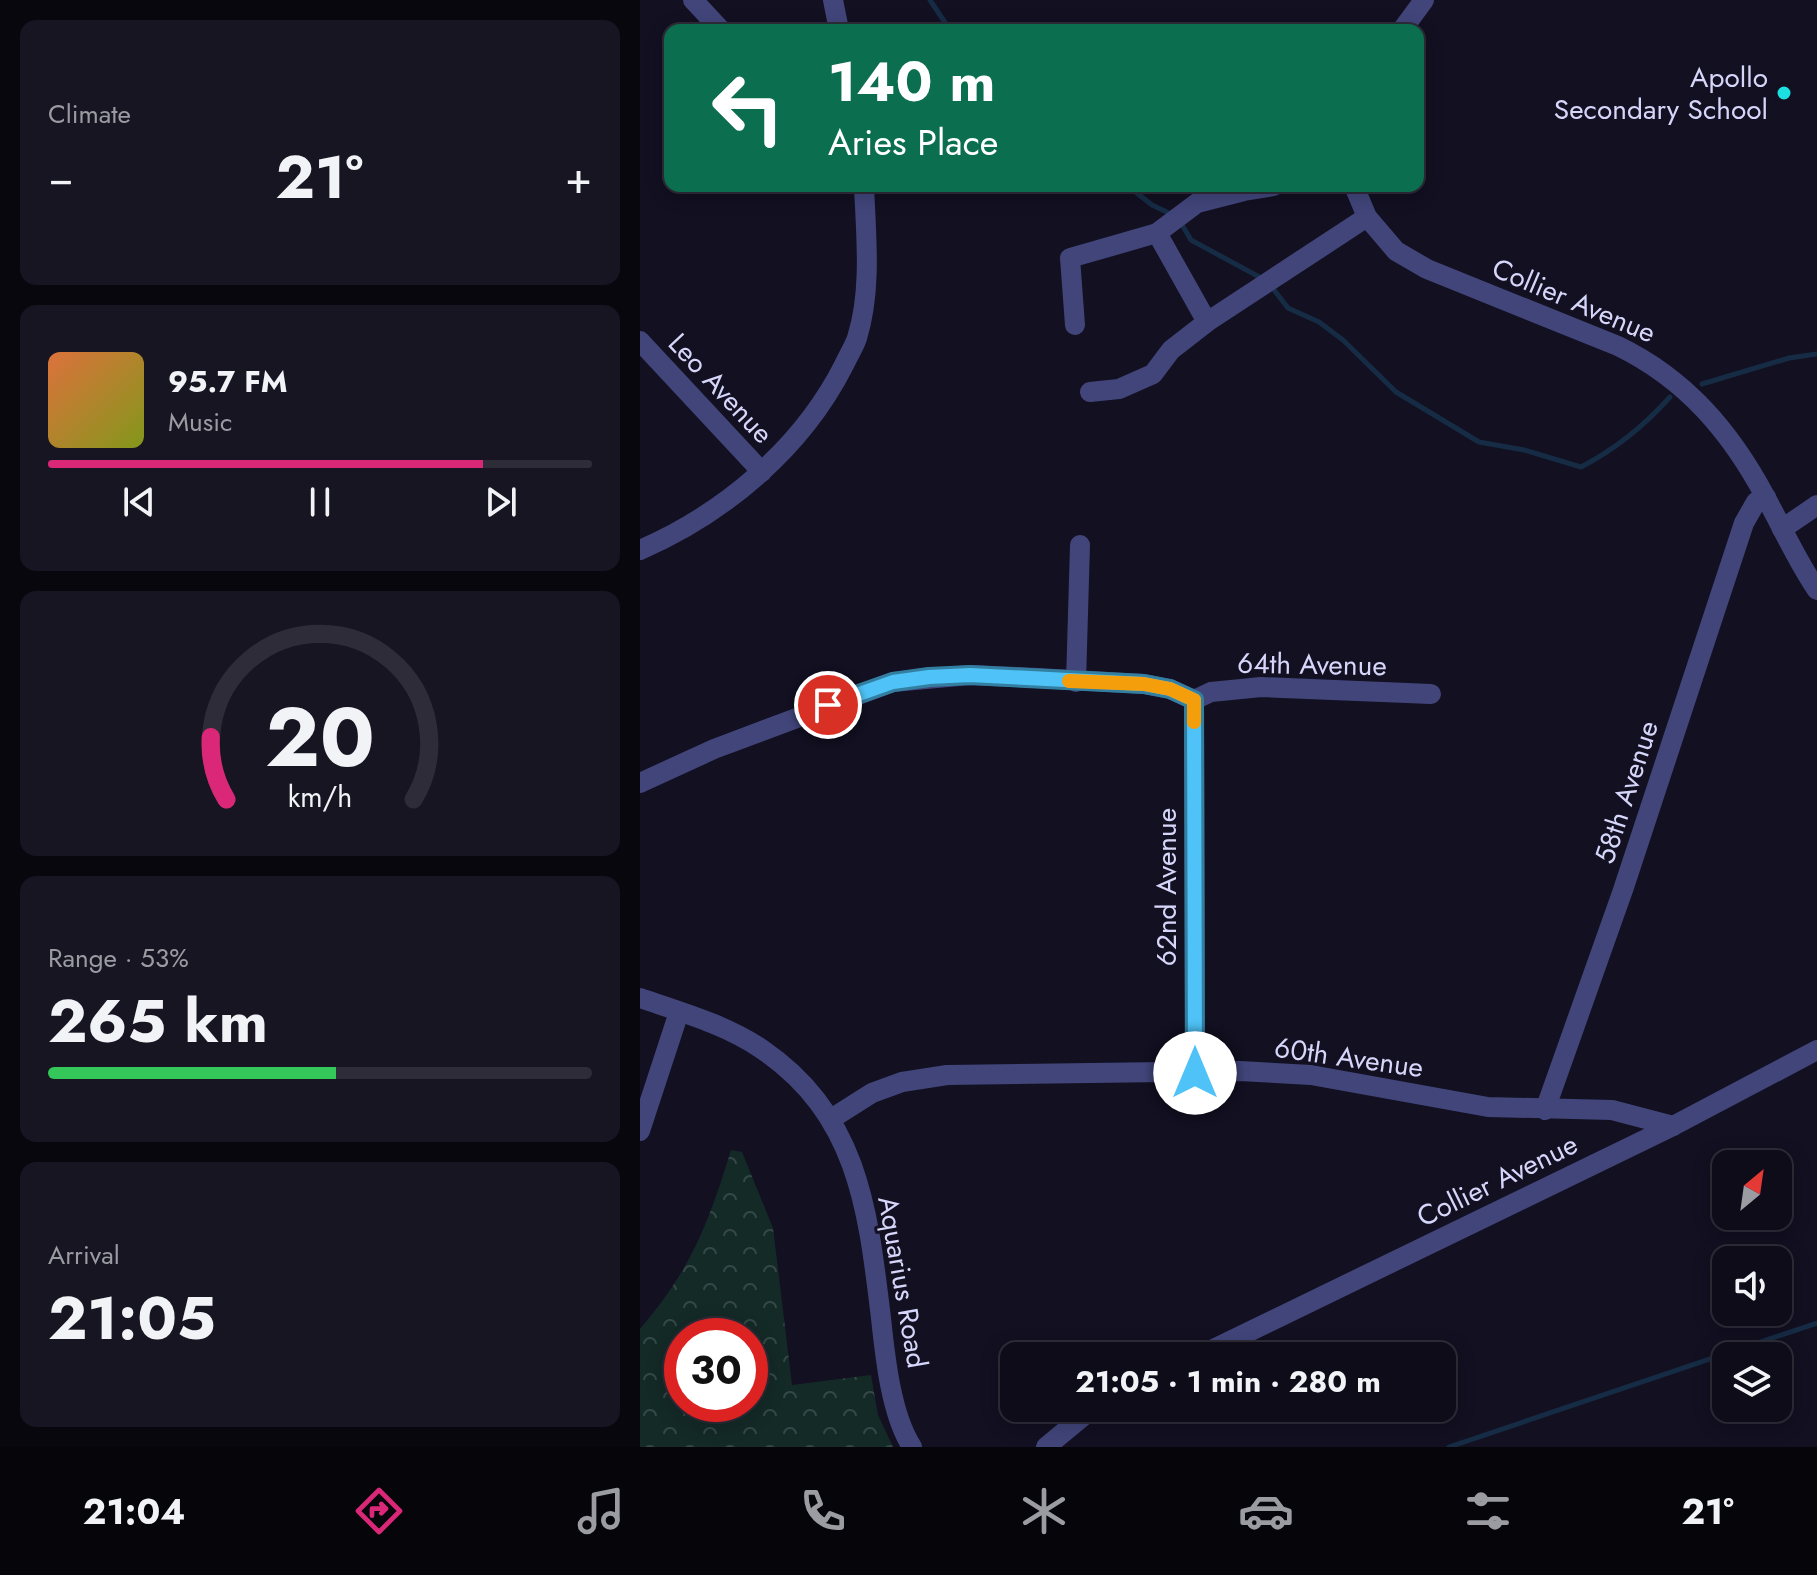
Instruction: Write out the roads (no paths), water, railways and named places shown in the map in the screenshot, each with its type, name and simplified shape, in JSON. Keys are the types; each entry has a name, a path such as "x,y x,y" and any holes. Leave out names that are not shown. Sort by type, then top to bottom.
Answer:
{"street":[{"path":"693,0 715,24"},
{"path":"833,0 838,24"},
{"path":"1406,24 1424,0"},
{"path":"640,550 683,528 762,472 809,423 832,390 857,338 866,285 864,192"},
{"path":"1075,325 1070,258 1157,233 1197,203 1240,192"},
{"name":"Collier Avenue","path":"1357,192 1367,217 1396,251 1427,269 1618,346 1660,369 1697,400 1740,452 1815,584"},
{"path":"1090,392 1119,389 1153,374 1171,350 1207,322 1367,217"},
{"path":"1157,233 1207,322"},
{"name":"Leo Avenue","path":"640,341 762,472"},
{"name":"58th Avenue","path":"1545,1110 1623,890 1744,523 1756,502 1766,497"},
{"path":"1782,529 1817,505"},
{"path":"1076,682 1080,545"},
{"path":"640,783 714,749 893,682 970,675 1144,684 1170,689 1194,700"},
{"name":"64th Avenue","path":"1194,700 1211,692 1261,687 1431,694"},
{"name":"62nd Avenue","path":"1194,700 1195,1073"},
{"name":"Aquarius Road","path":"640,998 723,1028 762,1049 795,1075 831,1119 845,1147 869,1222 891,1381 903,1433 912,1447"},
{"path":"640,1131 679,1012"},
{"name":"Collier Avenue","path":"1228,1342 1673,1126 1817,1050"},
{"name":"60th Avenue","path":"831,1119 872,1093 902,1082 947,1075 1240,1071 1311,1075 1488,1107 1612,1110 1673,1126"},
{"path":"1046,1447 1076,1422"}],"waterway":[{"path":"930,0 946,24"},
{"path":"1136,192 1171,214"},
{"path":"1181,223 1191,240 1263,279"},
{"path":"1271,286 1288,308 1319,322 1343,340 1396,392 1479,442 1524,450 1581,467 1629,436 1670,397"},
{"path":"1702,384 1789,358 1817,354"},
{"path":"1449,1447 1817,1323"}],"place":[{"name":"Apollo Secondary School","path":"1784,93"}]}
